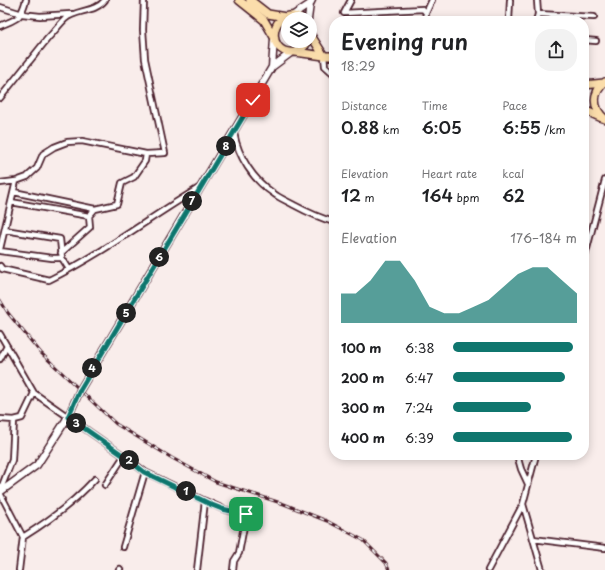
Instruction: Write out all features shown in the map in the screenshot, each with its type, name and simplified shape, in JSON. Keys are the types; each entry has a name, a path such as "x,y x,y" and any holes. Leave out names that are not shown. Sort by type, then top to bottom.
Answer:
{"main road":[{"path":"239,0 264,20 281,48 293,52 329,56"},
{"path":"250,0 268,14 281,15"},
{"path":"274,38 275,27 281,19"},
{"path":"317,45 324,56"},
{"path":"293,52 302,48"},
{"path":"589,84 604,82"},
{"path":"604,82 596,94 595,101 596,108 605,119"},
{"path":"589,112 605,119"}],"street":[{"path":"0,26 22,14 26,0"},
{"path":"0,7 22,14 40,16 73,14 94,8 102,4 105,0"},
{"path":"0,183 27,178 37,168 43,154 54,147 67,142 82,141 146,154 165,152 145,59 143,30 144,0"},
{"path":"352,0 344,13 423,9 426,13"},
{"path":"426,16 432,0"},
{"path":"509,16 510,0"},
{"path":"537,0 538,14 575,16"},
{"path":"295,12 311,2"},
{"path":"309,12 311,2"},
{"path":"0,98 54,31 65,19 73,14"},
{"path":"589,17 594,17"},
{"path":"272,67 274,38"},
{"path":"589,40 596,41"},
{"path":"0,492 37,465 68,417 80,390 272,67 293,52"},
{"path":"324,56 325,66 329,70"},
{"path":"234,133 236,145 246,165 257,180 272,193 308,213 329,220"},
{"path":"14,192 95,209 117,204 122,183 134,177 145,161 146,154"},
{"path":"589,242 604,190 605,180"},
{"path":"16,181 0,250 52,258 62,256 90,227 89,216 95,209"},
{"path":"0,266 2,269 49,280 98,253 201,188"},
{"path":"11,202 89,216"},
{"path":"5,230 60,239 62,256 69,269"},
{"path":"0,334 34,393 124,456 144,472 222,509 246,514 239,553 234,561 233,570"},
{"path":"0,359 7,346"},
{"path":"0,419 14,420 22,418 34,393"},
{"path":"14,420 12,460 0,492 23,537 19,570"},
{"path":"105,485 124,456"},
{"path":"518,460 528,484"},
{"path":"488,570 523,504 535,460"},
{"path":"123,548 144,472"},
{"path":"23,537 42,526 82,494 95,480"},
{"path":"197,570 205,500"},
{"path":"523,504 542,570"},
{"path":"533,539 605,548"}],"railway":[{"path":"0,300 8,313 41,353 116,424 172,458 216,482 284,504 327,521 363,540 386,563 389,570"}],"route":[{"path":"246,514 222,509 212,505 205,500 144,472 124,456 68,417 80,390 253,100"}]}
